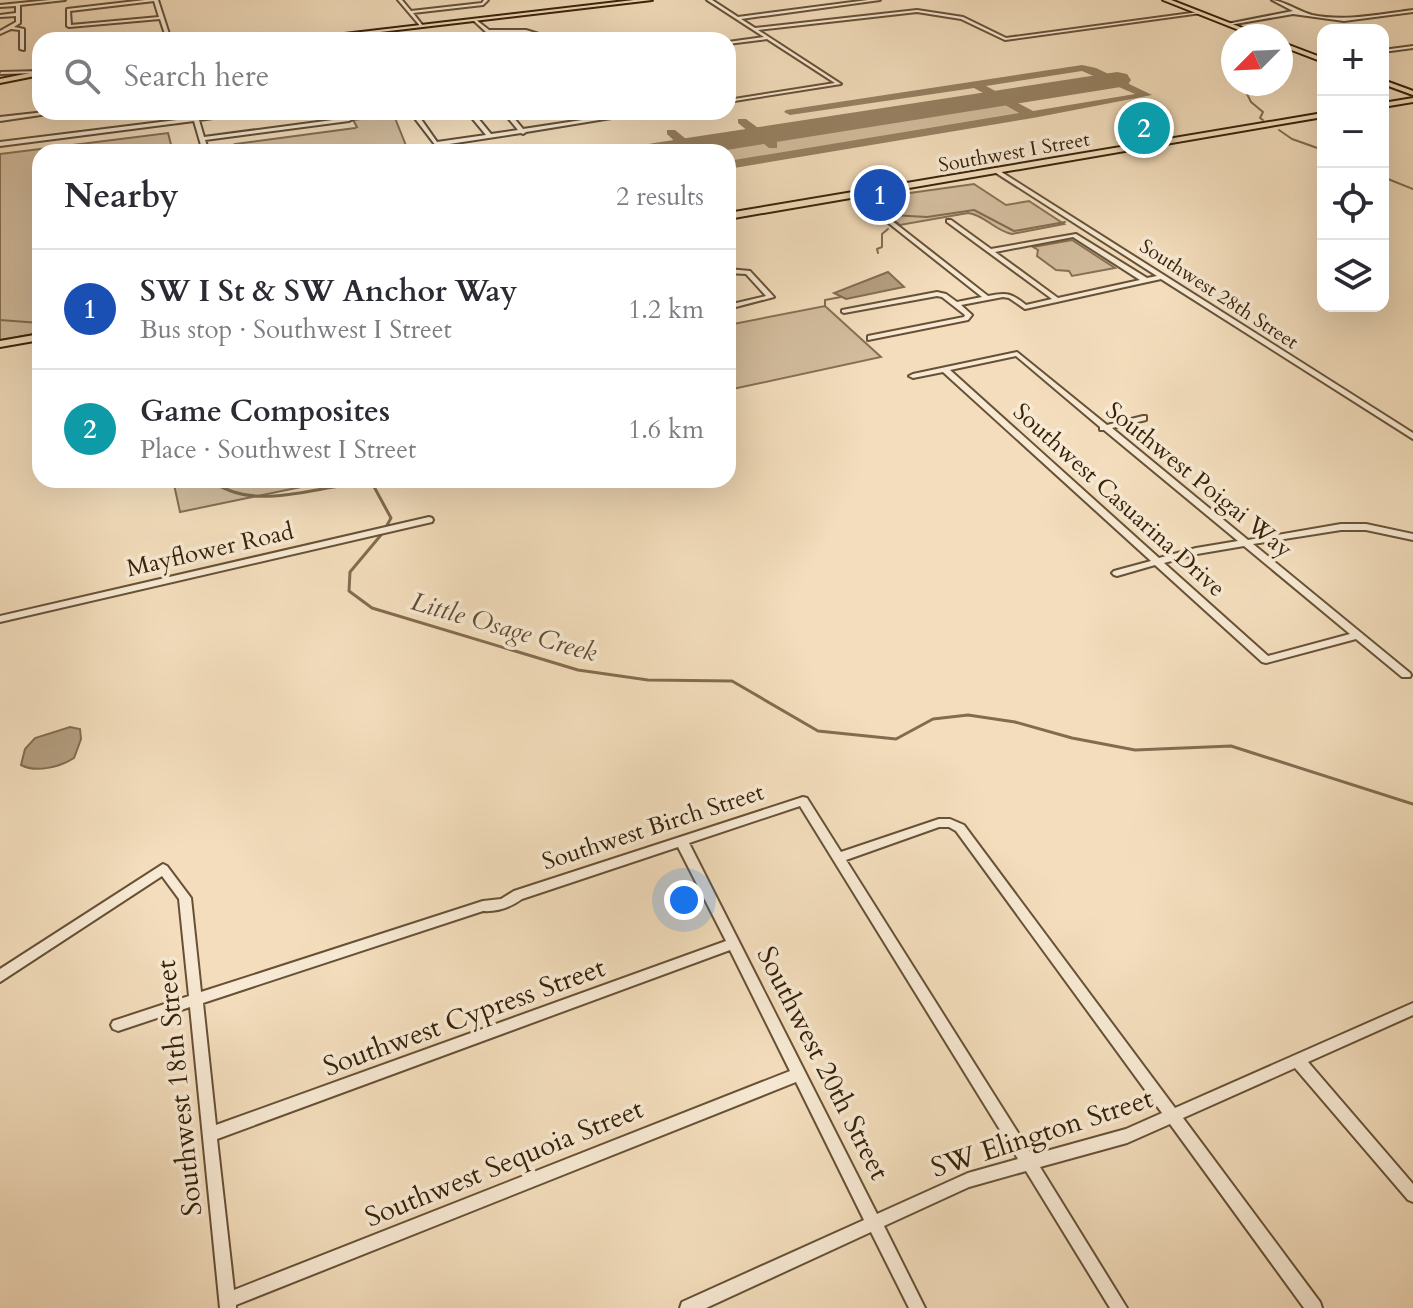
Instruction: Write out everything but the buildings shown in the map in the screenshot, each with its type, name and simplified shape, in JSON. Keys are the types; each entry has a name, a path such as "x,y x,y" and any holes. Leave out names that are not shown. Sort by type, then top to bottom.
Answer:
{"main road":[{"path":"369,32 649,0"},
{"path":"1166,0 1228,24"},
{"path":"1293,49 1317,58"},
{"path":"4,77 32,73"},
{"path":"1389,84 1413,93"},
{"path":"1389,104 1413,100"},
{"name":"Southwest I Street","path":"736,217 1317,116"},
{"name":"Southwest I Street","path":"736,217 997,172"},
{"path":"0,344 32,338"}],"street":[{"path":"0,6 63,0"},
{"path":"162,18 70,27 68,10 156,0 162,18 166,32"},
{"path":"400,0 421,26"},
{"path":"411,12 483,4 486,0"},
{"path":"709,0 839,84 736,100"},
{"path":"737,18 878,0"},
{"path":"1274,0 1296,13 1339,20 1413,11"},
{"path":"0,33 18,23 18,4"},
{"path":"109,5 113,23"},
{"path":"754,29 917,11 962,18 1005,39 1199,13"},
{"path":"1228,24 1296,13"},
{"path":"0,16 19,14"},
{"path":"475,20 488,31 534,32"},
{"path":"10,28 22,29 22,49"},
{"path":"736,42 768,38"},
{"path":"1389,50 1413,47"},
{"path":"4,77 32,73"},
{"path":"0,119 32,115"},
{"path":"0,144 167,120"},
{"path":"196,120 204,144"},
{"path":"202,139 342,120"},
{"path":"419,120 436,144 586,120"},
{"path":"477,120 490,136"},
{"path":"513,120 523,132"},
{"name":"Southwest 28th Street","path":"997,172 1413,437"},
{"path":"859,197 987,298"},
{"path":"949,221 1057,300"},
{"path":"990,251 1074,235 1145,280"},
{"path":"736,271 748,272 771,297 736,305"},
{"path":"955,304 1011,296 1025,307 1162,277"},
{"path":"844,311 933,294 944,295 969,315 966,319 871,338"},
{"name":"Southwest Poigai Way","path":"945,370 1017,354 1406,675"},
{"path":"913,376 945,370"},
{"name":"Southwest Casuarina Drive","path":"945,370 1266,660 1357,635"},
{"path":"1103,428 1143,418"},
{"name":"Mayflower Road","path":"0,619 429,520"},
{"path":"1117,573 1157,561 1243,543 1341,527 1366,527 1413,537"},
{"name":"Southwest Birch Street","path":"118,1025 483,906 515,899 518,895 803,801 838,858"},
{"path":"1119,1308 838,858 939,823 950,823 960,828 1314,1308"},
{"name":"Southwest 20th Street","path":"681,840 917,1308"},
{"name":"Southwest 18th Street","path":"0,976 163,869 185,898 228,1304"},
{"name":"Southwest Cypress Street","path":"211,1134 733,944"},
{"name":"SW Elington Street","path":"688,1308 968,1180 1127,1136 1413,1009"},
{"path":"1297,1060 1413,1195"},
{"name":"Southwest Sequoia Street","path":"228,1304 799,1074"}],"shaded area":[{"path":"992,102 1006,104 1023,114 736,162 736,144 723,144"},
{"path":"353,120 396,120 405,144 235,144 355,128"},
{"path":"168,133 171,144 80,144"},
{"path":"32,150 32,334 0,340 0,154"},
{"path":"974,184 1006,205 1029,201 1064,224 1012,234 968,213 900,225 867,199"},
{"path":"1072,240 1115,268 1072,276 1069,271 1056,270 1037,256 1038,250 1033,247"},
{"path":"888,272 904,287 846,299 834,293"},
{"path":"825,306 881,357 736,388 736,323"},
{"path":"175,488 296,488 180,512"},
{"path":"70,727 80,729 81,739 74,758 48,768 34,769 21,765 25,749 35,738"}],"waterway":[{"path":"1248,96 1263,112 1260,118 1263,120"},
{"path":"1279,130 1292,139 1317,148"},
{"path":"1389,179 1413,189"},
{"path":"874,201 891,215 927,217 974,210 1014,231 1065,222"},
{"path":"878,253 877,249 882,247 882,234 888,229"},
{"path":"825,306 825,300 841,297"},
{"name":"Little Osage Creek","path":"0,320 32,322"},
{"name":"Little Osage Creek","path":"225,488 248,495 268,496 329,488"},
{"name":"Little Osage Creek","path":"375,488 391,518 386,527"},
{"name":"Little Osage Creek","path":"381,535 350,572 349,591 372,608 578,670 648,680 732,681 818,731 896,739 933,719 968,715 1015,722 1072,738 1135,750 1231,746 1413,804"}],"taxiway":[{"path":"975,84 1082,68 1147,95 1032,114"},
{"path":"790,112 975,84"},
{"path":"975,84 1032,114"},
{"path":"736,164 1032,114"},
{"path":"742,121 773,145"},
{"path":"671,132 685,144"}],"runway":[{"path":"705,144 1117,80"}],"place":[{"name":"Game Composites","path":"1144,128"},
{"name":"SW I St & SW Anchor Way","path":"880,195"}]}
